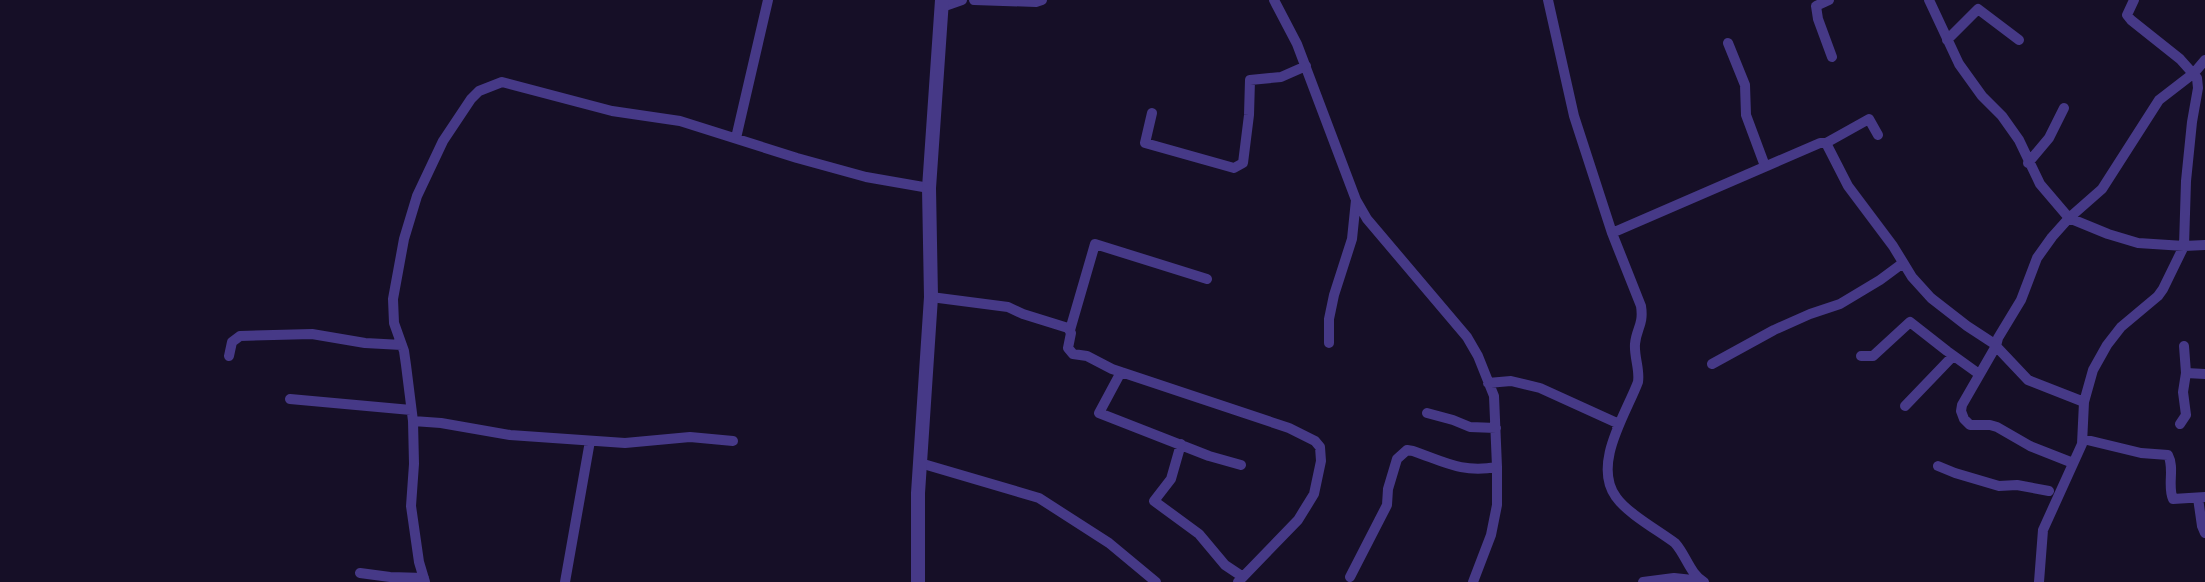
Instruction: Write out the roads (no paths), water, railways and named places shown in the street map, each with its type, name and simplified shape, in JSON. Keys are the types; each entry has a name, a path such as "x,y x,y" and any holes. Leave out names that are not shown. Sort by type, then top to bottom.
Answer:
{"street":[{"path":"736,138 768,0"},
{"path":"918,582 918,493 931,297 928,188 942,4 962,0"},
{"path":"974,0 1036,2 1042,0"},
{"path":"1274,0 1297,44 1356,200 1367,219 1467,337 1478,356 1494,396 1497,505 1491,535 1473,582"},
{"path":"1548,0 1574,116 1612,233 1641,306 1642,317 1635,346 1638,382 1612,442 1608,472 1612,492 1626,507 1675,543 1683,552 1696,577 1704,582"},
{"path":"1828,0 1816,6 1818,19 1832,57"},
{"path":"1929,0 1959,64 2012,130 2040,184 2069,218 2122,240 2184,246 2205,245"},
{"path":"2039,582 2043,530 2079,452 2083,439 2084,402 2093,370 2107,345 2121,327 2158,296 2170,277 2184,246 2186,181 2198,88 2197,78 2172,52 2131,20 2127,11 2134,0"},
{"path":"1947,40 1978,9 2019,40"},
{"path":"1728,43 1745,85 1746,115 1765,166"},
{"path":"2073,463 2030,446 1997,427 1970,425 1964,420 1960,411 1996,346 2001,332 2021,300 2037,258 2069,218 2102,189 2159,100 2194,73 2205,60"},
{"path":"1152,113 1145,142 1234,168 1243,164 1249,115 1250,80 1281,77 1306,66"},
{"path":"360,573 424,580 411,506 414,464 412,416 402,345 394,323 393,298 404,239 417,196 443,141 479,91 502,82 602,109 680,121 855,174 928,188"},
{"path":"2028,163 2049,138 2064,108"},
{"path":"1612,233 1765,166 1820,143 1826,143 1869,119 1878,135"},
{"path":"1826,143 1848,186 1912,277 1931,298 1996,346 2028,380 2084,402"},
{"path":"1329,343 1329,319 1334,294 1352,239 1356,200"},
{"path":"1181,444 1171,479 1154,501 1199,534 1225,565 1241,579 1298,520 1314,494 1321,461 1320,447 1315,441 1289,429 1121,372 1087,356 1071,353 1068,348 1070,330 1095,244 1207,279"},
{"path":"1712,364 1774,330 1840,304 1903,263"},
{"path":"931,297 1008,307 1070,330"},
{"path":"1861,356 1873,356 1910,322 1979,374"},
{"path":"229,356 232,342 240,336 312,334 365,343 402,345"},
{"path":"2180,424 2186,415 2183,392 2186,373 2184,346"},
{"path":"1905,406 1953,356"},
{"path":"1121,372 1099,413 1209,456 1241,465"},
{"path":"2186,373 2205,374"},
{"path":"1488,383 1511,381 1540,388 1617,423 1617,427"},
{"path":"290,399 412,416 510,435 625,443 690,437 734,441"},
{"path":"1427,413 1470,427 1496,428"},
{"path":"2083,439 2141,453 2168,455 2171,464 2171,496 2178,500 2201,497 2202,526 2205,533"},
{"path":"565,582 590,441"},
{"path":"1350,577 1387,505 1388,489 1394,466 1407,450 1455,467 1479,470 1497,467"},
{"path":"920,463 1039,498 1109,543 1156,582"},
{"path":"1938,466 1999,486 2017,485 2049,491"},
{"path":"1643,582 1674,578 1704,582"}]}
